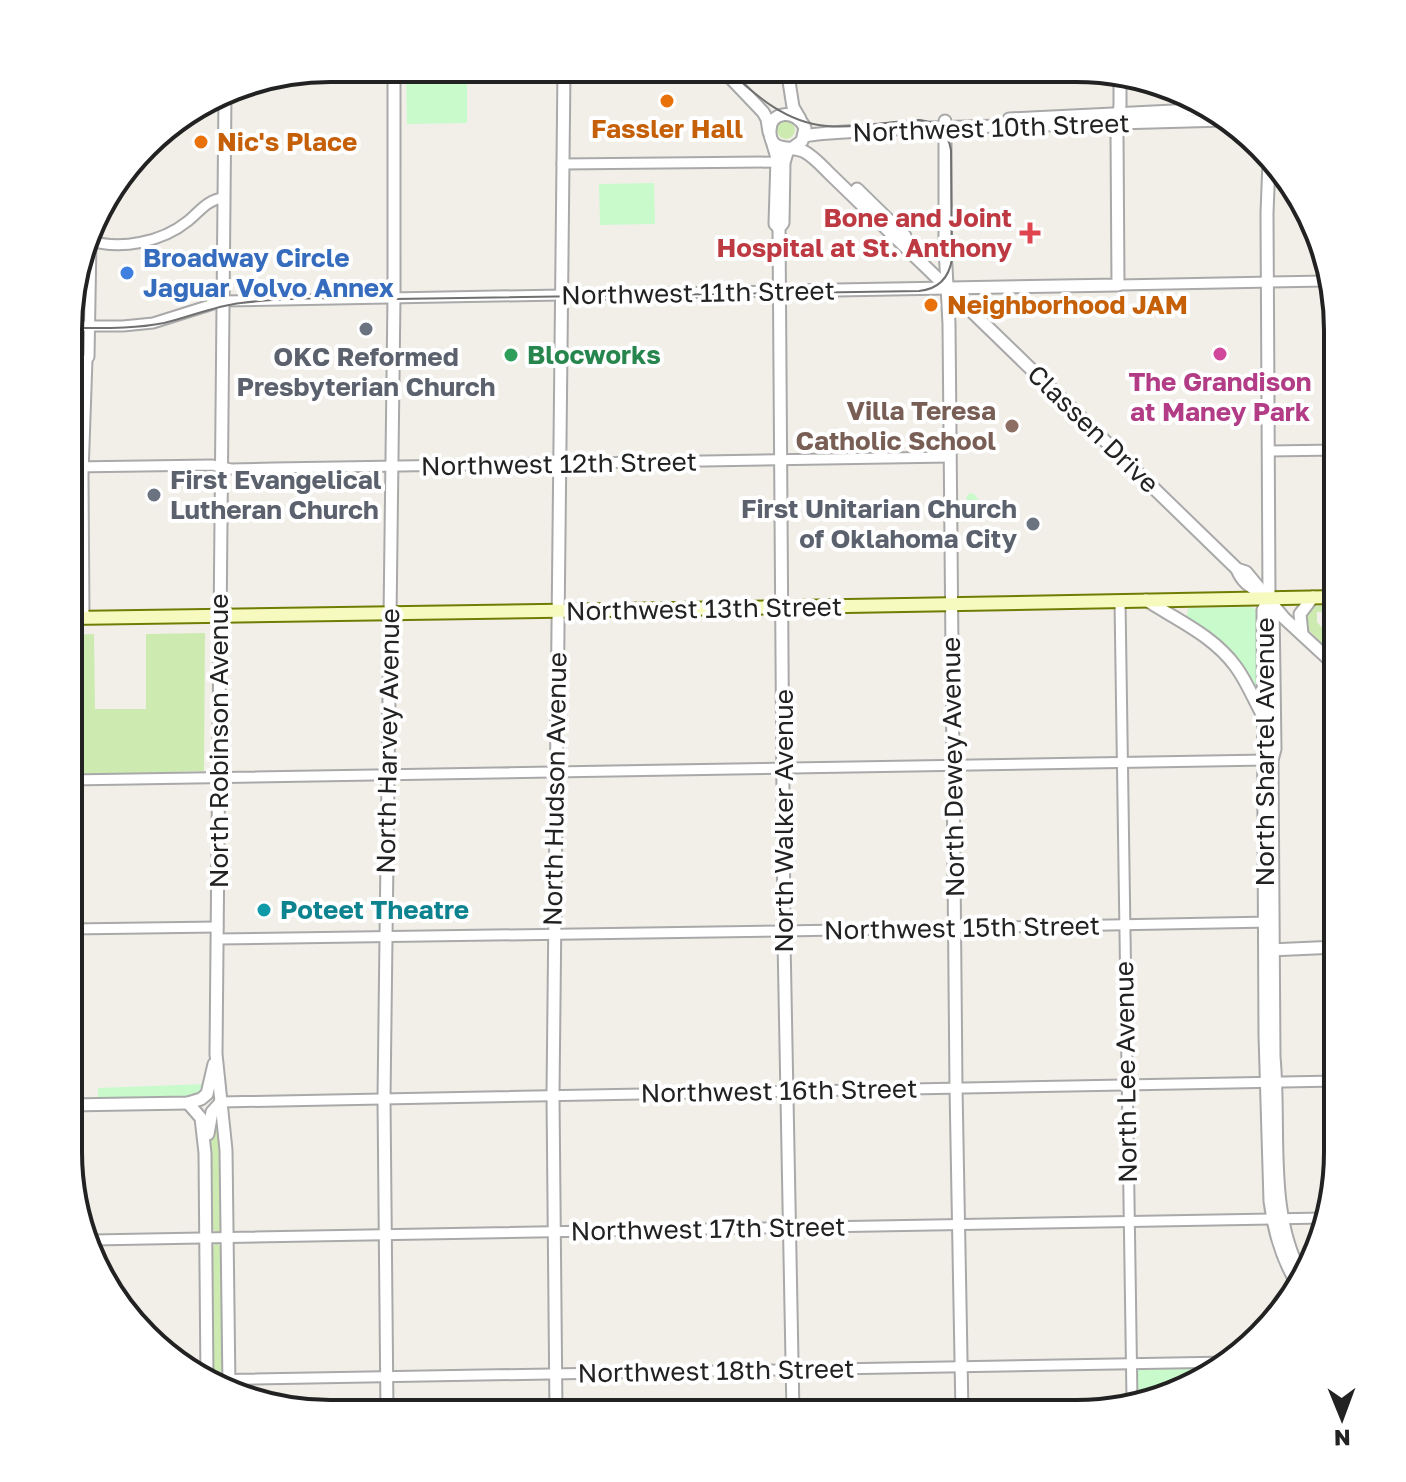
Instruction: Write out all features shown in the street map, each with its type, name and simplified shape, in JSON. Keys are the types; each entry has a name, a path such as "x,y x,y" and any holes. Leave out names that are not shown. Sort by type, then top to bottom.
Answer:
{"main road":[{"name":"Northwest 13th Street","path":"82,618 1146,600 1271,601 1323,597"}],"street":[{"name":"North Harvey Avenue","path":"387,1399 384,1099 394,82"},
{"name":"North Hudson Avenue","path":"556,1399 553,1095 564,82"},
{"path":"734,82 763,112 771,137 780,148 790,149 800,144 805,128 793,107 789,82"},
{"path":"738,82 761,101 801,120"},
{"path":"784,114 787,82"},
{"path":"1118,285 1120,86"},
{"name":"North Robinson Avenue","path":"225,106 216,1054 226,1150 229,1378"},
{"name":"Northwest 10th Street","path":"1119,118 1192,111"},
{"path":"771,137 774,120 784,114"},
{"name":"Northwest 10th Street","path":"804,137 820,133 945,124 1119,118 1207,120"},
{"name":"Northwest 10th Street","path":"801,120 818,126 835,127 907,121 945,124"},
{"name":"North Dewey Avenue","path":"945,124 962,1399"},
{"name":"North Walker Avenue","path":"771,137 776,149 775,224 779,228"},
{"name":"Classen Drive","path":"804,137 814,151 931,260 947,289"},
{"name":"North Walker Avenue","path":"790,149 785,160 783,223 779,228 784,931 793,1399"},
{"name":"Classen Drive","path":"790,149 800,149 808,154 1237,569 1246,585 1271,601 1323,654"},
{"path":"562,164 777,162"},
{"name":"North Shartel Avenue","path":"1265,170 1269,560 1275,749 1268,760"},
{"name":"North Shartel Avenue","path":"1267,213 1268,175"},
{"path":"98,242 115,245 150,240 181,226 211,201 224,198"},
{"path":"82,512 89,274"},
{"name":"Northwest 11th Street","path":"82,326 153,323 223,301 1319,281"},
{"path":"1269,451 1323,450"},
{"name":"Northwest 12th Street","path":"84,467 212,465 234,469 950,457"},
{"path":"1226,599 1236,584 1237,569 1256,569 1269,560"},
{"path":"1273,643 1286,630 1300,632 1300,614 1313,597"},
{"path":"1146,600 1221,649 1242,676 1263,717 1274,729"},
{"name":"North Lee Avenue","path":"1120,601 1132,1393"},
{"name":"North Shartel Avenue","path":"1271,601 1263,610 1272,1082 1270,1201 1296,1265"},
{"path":"83,780 1268,760"},
{"name":"Northwest 15th Street","path":"83,929 385,937 1269,922"},
{"path":"1269,950 1323,949"},
{"path":"83,1105 188,1103 201,1099 207,1094 216,1054"},
{"name":"Northwest 16th Street","path":"221,1102 1323,1081"},
{"path":"205,1153 211,1115 221,1102"},
{"path":"188,1103 201,1118 205,1153 206,1367"},
{"name":"Northwest 17th Street","path":"99,1240 1314,1218"},
{"name":"North Shartel Avenue","path":"1277,1219 1281,1252 1292,1274"},
{"name":"Northwest 18th Street","path":"241,1383 387,1376 1206,1362"}],"green space":[{"path":"406,82 467,82 467,123 407,124"},
{"path":"786,121 795,130 786,139 777,130"},
{"path":"654,183 655,224 600,225 599,184"},
{"path":"970,493 984,507 972,519 964,510"},
{"path":"1323,605 1323,612 1317,612 1317,622 1323,629 1323,645 1304,625 1306,610"},
{"path":"1251,607 1258,610 1260,692 1257,693 1187,616 1191,608"},
{"path":"205,633 204,771 83,775 82,635 94,634 95,709 146,709 146,634"},
{"path":"207,1084 203,1093 190,1098 98,1099 98,1088"},
{"path":"215,1120 223,1156 223,1229 218,1232 210,1227 209,1156"},
{"path":"215,1244 223,1249 224,1369 220,1372 212,1369 210,1251"},
{"path":"1197,1367 1155,1387 1136,1392 1136,1369"}],"tram line":[{"path":"82,328 153,325 231,304 278,300 919,291 932,288 942,281 952,259 951,150 941,129 920,120 850,126 812,124 785,114 742,82"}],"place":[{"name":"Fassler Hall","path":"667,101"},
{"name":"Nic's Place","path":"201,142"},
{"name":"Bone and Joint Hospital at St. Anthony","path":"1030,233"},
{"name":"Broadway Circle Jaguar Volvo Annex","path":"127,273"},
{"name":"Neighborhood JAM","path":"931,305"},
{"name":"OKC Reformed Presbyterian Church","path":"366,329"},
{"name":"The Grandison at Maney Park","path":"1220,354"},
{"name":"Blocworks","path":"511,355"},
{"name":"Villa Teresa Catholic School","path":"1012,426"},
{"name":"First Evangelical Lutheran Church","path":"154,495"},
{"name":"First Unitarian Church of Oklahoma City","path":"1033,524"},
{"name":"Poteet Theatre","path":"264,910"}]}
